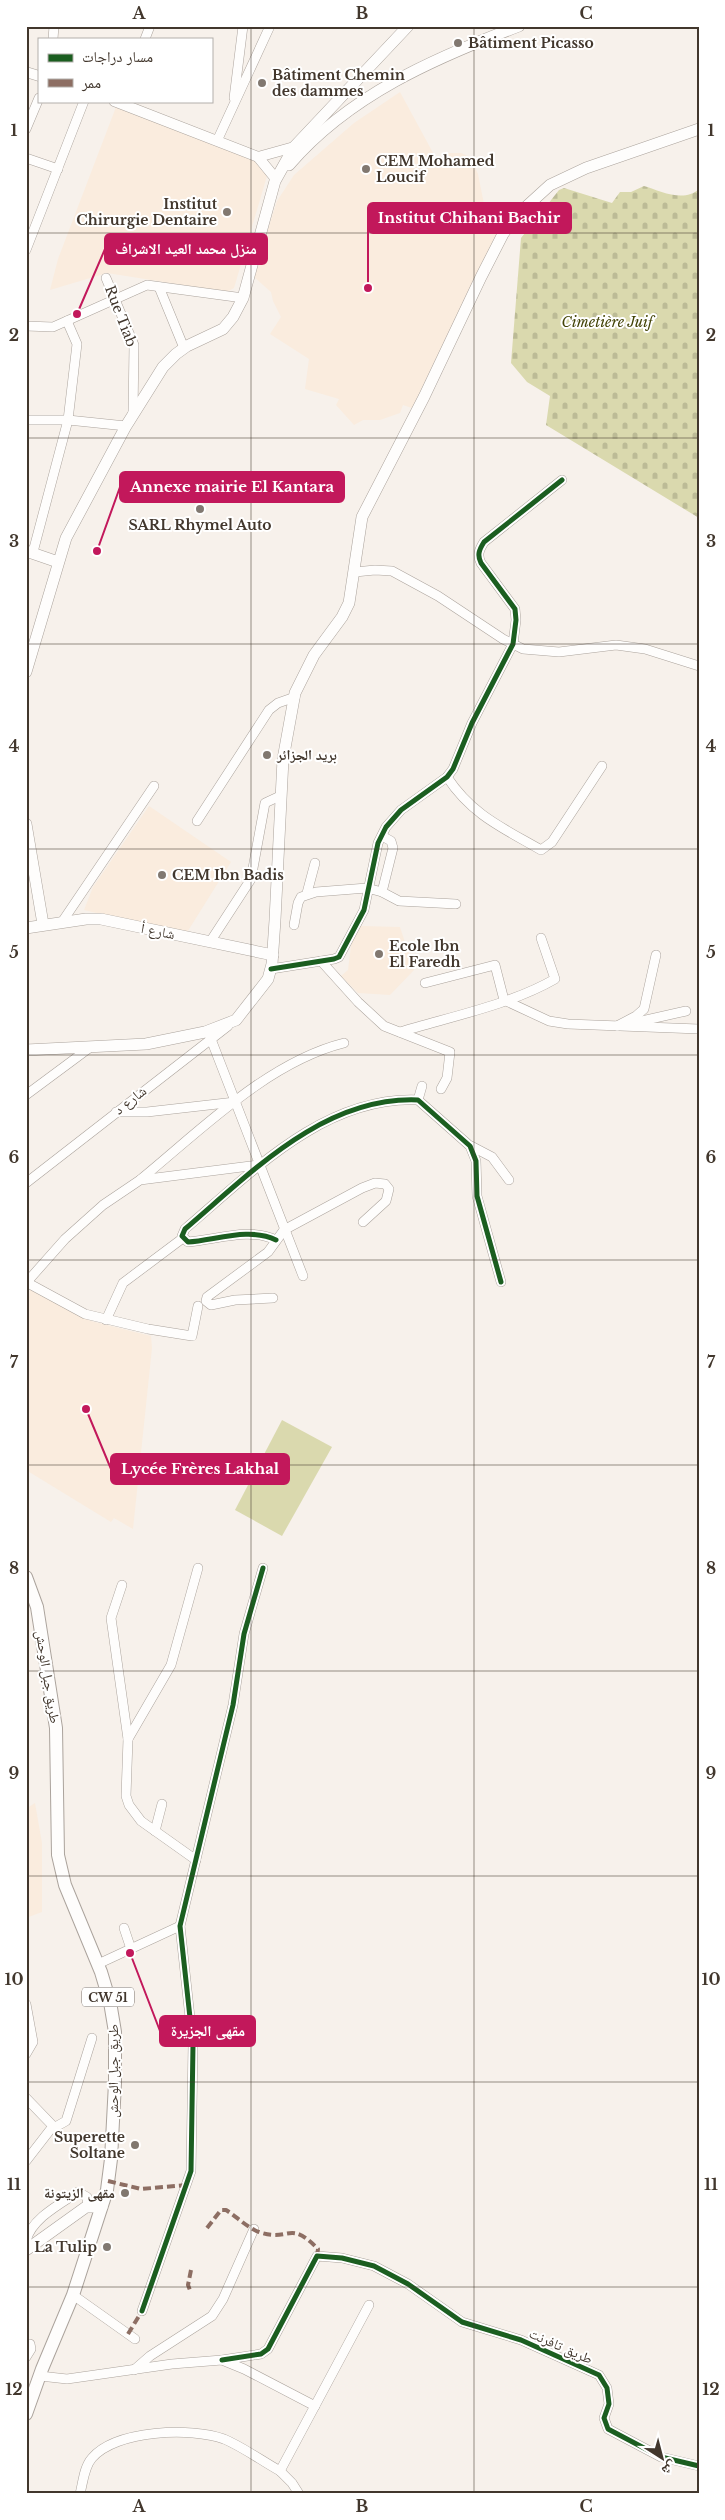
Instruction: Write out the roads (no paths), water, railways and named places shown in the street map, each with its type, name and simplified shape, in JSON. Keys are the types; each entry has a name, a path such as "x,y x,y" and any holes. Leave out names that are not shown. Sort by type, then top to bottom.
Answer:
{"main road":[{"path":"26,672 58,562 77,515 133,414 163,368 184,348 223,330 242,298 276,180 294,147 408,26"},
{"path":"276,180 316,138 383,88 422,65 518,26"},
{"path":"370,68 363,83 364,88 371,91 383,88"},
{"path":"26,1050 146,1044 209,1035 236,1020 268,979 273,955 283,759 294,697 314,655 342,617 349,603 362,516 424,397 481,277 503,234 516,216 535,196 564,177 699,129"},
{"path":"30,552 58,562"},
{"path":"26,824 43,924"},
{"name":"شارع أ","path":"26,928 43,924 101,919 273,955"},
{"name":"طريق جبل الوحش","path":"26,1577 37,1607 56,1728 58,1855 65,1885 98,1964 110,2002 115,2032 111,2159 102,2207 74,2295 26,2414"},
{"path":"26,2250 88,2207 102,2207"},
{"path":"26,2392 39,2379"}],"street":[{"path":"145,38 150,26"},
{"path":"233,106 243,26"},
{"path":"217,141 270,26"},
{"path":"26,72 38,76"},
{"path":"26,130 38,100"},
{"path":"27,248 84,102"},
{"path":"118,102 258,157 276,180"},
{"path":"258,157 294,147"},
{"path":"26,158 58,170"},
{"name":"Rue Tiab","path":"106,278 134,345 133,414"},
{"path":"26,326 53,327 147,285 242,298"},
{"path":"159,287 184,348"},
{"path":"30,552 68,420 77,344 67,321"},
{"path":"26,420 68,420 126,426"},
{"path":"271,969 334,960 342,952 364,910 367,888 382,836 401,810 447,778 453,769 472,724 513,644 516,620 515,609 478,557 480,548 484,542 562,480"},
{"path":"354,572 392,571 438,596 513,644 523,648 559,652 616,644 645,649 699,666"},
{"path":"197,822 269,710 278,702 294,697"},
{"path":"447,778 460,797 483,816 541,850 552,842 602,766"},
{"path":"62,922 154,786"},
{"path":"210,942 251,879 265,804 280,796"},
{"path":"382,836 391,841 393,848 382,892"},
{"path":"294,925 298,903 306,893 315,863"},
{"path":"306,893 367,888 382,892 399,901 456,904"},
{"path":"400,1032 504,1000 540,987 555,978 541,938"},
{"path":"616,1026 636,1016 644,1009 656,955"},
{"path":"320,961 358,1002 384,1026 450,1052 447,1078 441,1089"},
{"path":"425,983 495,965 504,1000"},
{"path":"504,1000 549,1021 568,1024 699,1029"},
{"path":"616,1026 686,1011"},
{"path":"209,1035 237,1101 258,1166 303,1276"},
{"name":"شارع د","path":"26,1183 209,1035"},
{"path":"198,1306 192,1336 106,1320 76,1310 26,1282 71,1233 103,1205 140,1180 262,1081 296,1060 321,1049 344,1043"},
{"path":"26,1095 88,1048"},
{"path":"418,1100 422,1086"},
{"path":"106,1320 123,1283 183,1238 185,1229 258,1166 311,1131 342,1114 365,1106 418,1100 470,1146 492,1156 508,1180"},
{"path":"116,1112 156,1111 237,1101"},
{"path":"470,1146 476,1161 478,1196 501,1282"},
{"path":"140,1180 258,1166"},
{"path":"273,1298 235,1300 212,1305 206,1301 207,1297 268,1252 284,1230 362,1188 375,1183 385,1184 389,1189 386,1201 363,1222"},
{"path":"183,1238 188,1242 224,1237 266,1235 276,1240"},
{"path":"128,1739 171,1665 198,1568"},
{"path":"142,2311 191,2171 193,2045 180,1926 234,1705 244,1634 263,1568"},
{"path":"122,1585 111,1618 128,1739 126,1796 134,1814 196,1860"},
{"path":"155,1831 162,1804"},
{"path":"98,1964 180,1926"},
{"path":"124,1928 131,1949"},
{"path":"26,2004 33,2036 33,2042 26,2054"},
{"path":"26,2161 54,2127 66,2121 92,2038"},
{"path":"26,2098 54,2127"},
{"path":"26,2241 28,2233 42,2217 78,2192 87,2197 88,2207"},
{"path":"134,2370 150,2356 212,2316 224,2299 254,2229"},
{"name":"طريق تافرنت","path":"222,2360 261,2354 268,2349 317,2256 342,2258 374,2266 408,2284 462,2322 521,2340 599,2375 607,2388 609,2404 604,2418 608,2429 660,2457 699,2466"},
{"path":"74,2295 134,2339"},
{"path":"280,2471 369,2305"},
{"path":"26,2357 31,2349 30,2344"},
{"path":"39,2379 66,2379 222,2360 244,2369 316,2406"},
{"path":"80,2494 88,2464 101,2450 124,2440 156,2433 207,2434 226,2440 280,2471 292,2483 299,2494"}],"place":[{"name":"Bâtiment Picasso","path":"458,43"},
{"name":"Bâtiment Chemin des dammes","path":"262,83"},
{"name":"CEM Mohamed Loucif","path":"366,169"},
{"name":"Institut Chirurgie Dentaire","path":"227,212"},
{"name":"Institut Chihani Bachir","path":"368,288"},
{"name":"منزل محمد العيد الاشراف","path":"77,314"},
{"name":"SARL Rhymel Auto","path":"200,509"},
{"name":"Annexe mairie El Kantara","path":"97,551"},
{"name":"بريد الجزائر","path":"267,755"},
{"name":"CEM Ibn Badis","path":"162,875"},
{"name":"Ecole Ibn El Faredh","path":"379,954"},
{"name":"Lycée Frères Lakhal","path":"86,1409"},
{"name":"مقهى الجزيرة","path":"130,1953"},
{"name":"Superette Soltane","path":"135,2145"},
{"name":"مقهى الزيتونة","path":"125,2193"},
{"name":"La Tulip","path":"107,2247"}],"park label":[{"name":"Cimetière Juif","path":"607,322"}]}
